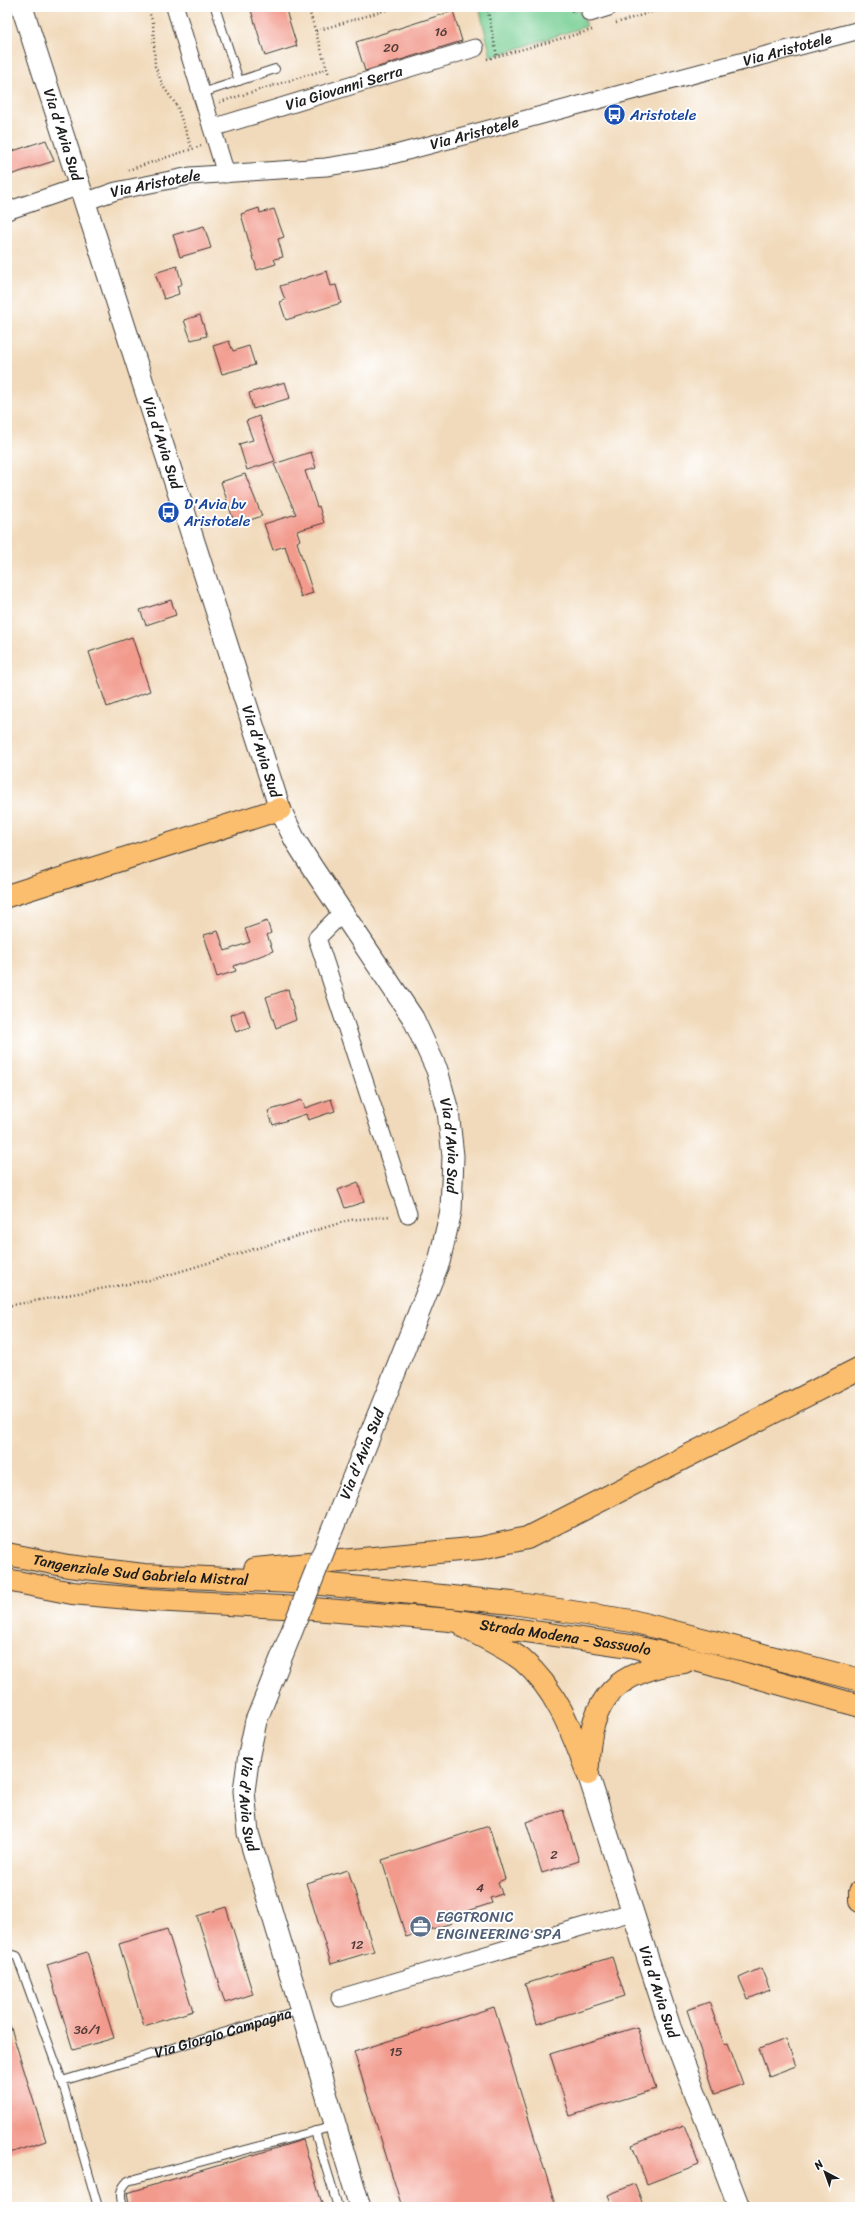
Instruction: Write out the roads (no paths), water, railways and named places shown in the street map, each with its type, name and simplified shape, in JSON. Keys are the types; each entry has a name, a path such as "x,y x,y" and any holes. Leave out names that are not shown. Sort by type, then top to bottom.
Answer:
{"highway":[{"path":"7,896 280,810"},
{"path":"144,1575 255,1569 473,1548 527,1538 860,1368"},
{"name":"Tangenziale Sud Gabriela Mistral","path":"7,1554 68,1566 144,1575 274,1581"},
{"name":"Tangenziale Sud Gabriela Mistral","path":"7,1580 72,1593 152,1600 264,1606"},
{"name":"Strada Modena - Sassuolo","path":"274,1581 512,1603 632,1621 860,1680"},
{"name":"Strada Modena - Sassuolo","path":"264,1606 450,1620 630,1646 699,1661 860,1706"},
{"path":"450,1620 499,1645 521,1660 541,1679 557,1701 570,1727 588,1774"},
{"path":"588,1774 588,1744 592,1722 604,1698 620,1681 642,1671 663,1665 699,1661"},
{"path":"860,1892 860,1901"}],"street":[{"name":"Via d'Avia Sud","path":"22,7 280,810 295,840 413,1018 437,1070 448,1111 453,1156 451,1211 439,1262 256,1721 249,1754 244,1791 248,1833 301,2010"},
{"path":"175,7 226,174"},
{"path":"590,13 609,7"},
{"name":"Via Aristotele","path":"7,211 82,194 116,191 190,176 326,167 378,159 860,30"},
{"name":"Via Giovanni Serra","path":"212,128 475,48"},
{"path":"342,913 317,938 408,1214"},
{"name":"Via d'Avia Sud","path":"588,1774 670,2027 739,2207"},
{"path":"340,1998 632,1912"},
{"name":"Via Giorgio Campagna","path":"301,2010 360,2207"}],"lane":[{"path":"215,7 239,81"},
{"path":"202,93 275,69"},
{"path":"7,1952 17,1956 62,2081 98,2207"},
{"name":"Via Giorgio Campagna","path":"62,2081 301,2010"},
{"path":"123,2207 119,2194 128,2181 336,2126"},
{"path":"315,2131 338,2207"}],"place":[{"name":"Aristotele","path":"614,115"},
{"name":"D'Avia bv Aristotele","path":"169,513"},
{"name":"EGGTRONIC ENGINEERING SPA","path":"421,1926"}]}
